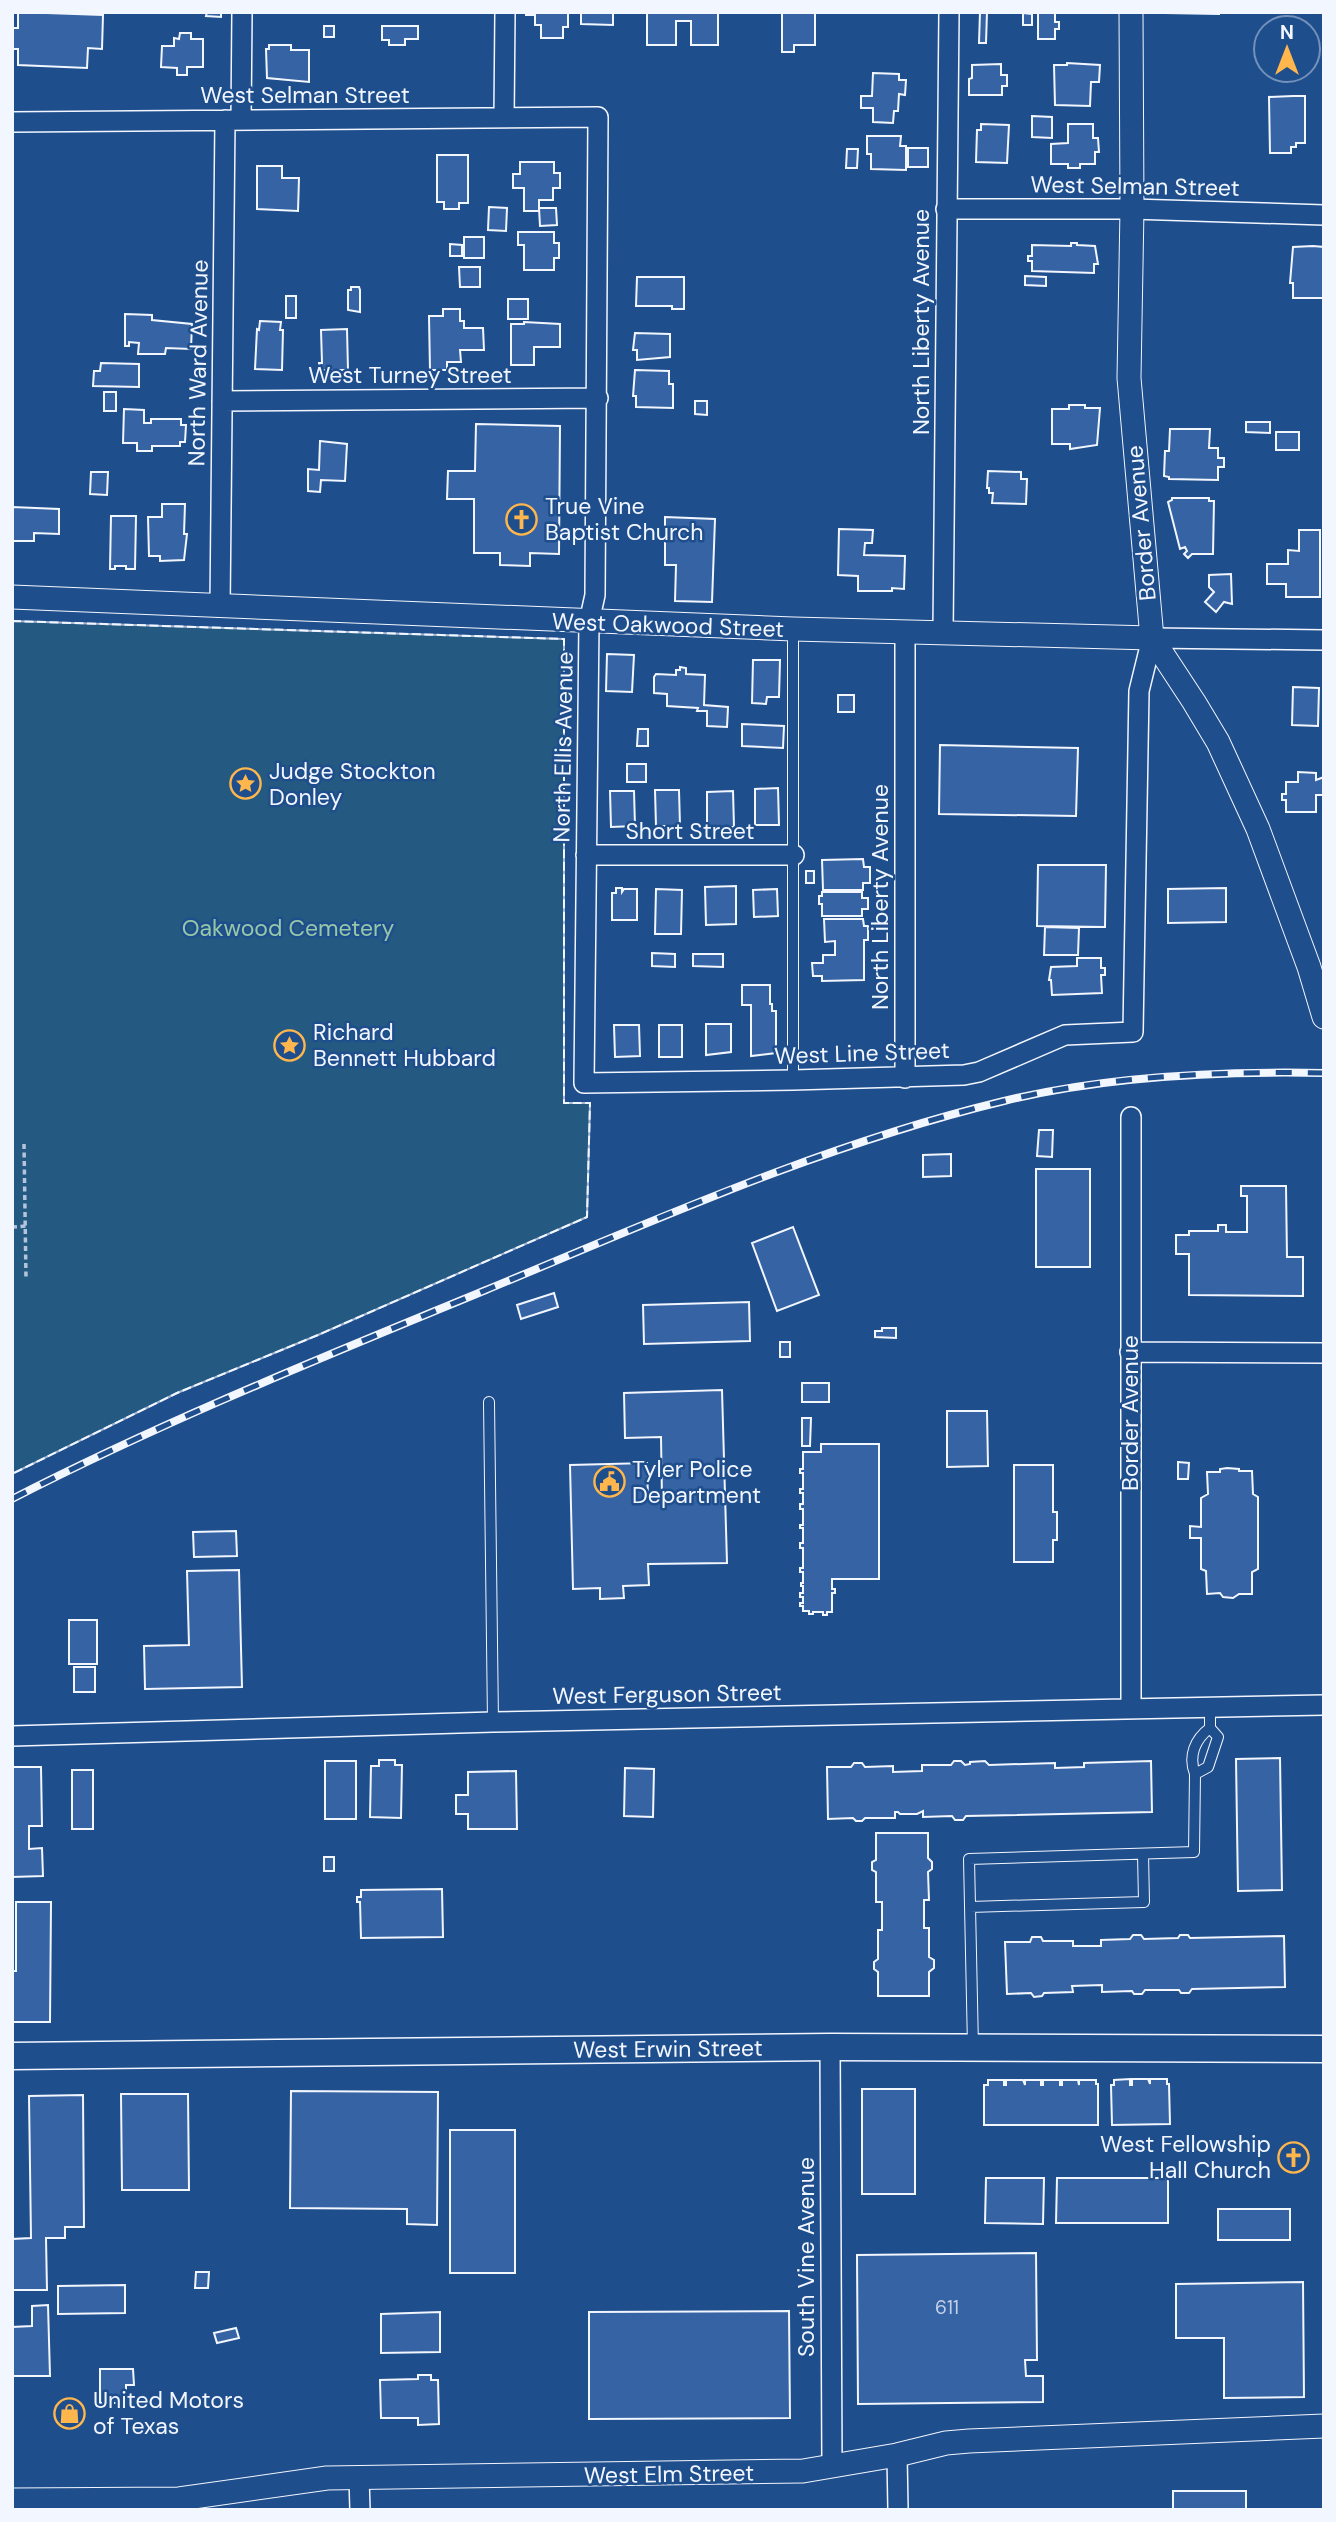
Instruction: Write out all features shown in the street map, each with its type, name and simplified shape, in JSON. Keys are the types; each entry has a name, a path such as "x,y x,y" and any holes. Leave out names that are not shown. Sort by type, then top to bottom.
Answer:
{"main road":[{"name":"West Erwin Street","path":"12,2056 830,2047 1324,2049"}],"street":[{"name":"North Ward Avenue","path":"220,607 222,401 233,120 242,12"},
{"path":"504,118 505,12"},
{"name":"North Liberty Avenue","path":"943,633 949,12"},
{"name":"Border Avenue","path":"1131,12 1129,378 1152,638 1139,691 1133,1032"},
{"name":"West Selman Street","path":"12,122 598,117"},
{"name":"North Ellis Avenue","path":"584,1083 589,622 595,595 598,398 598,117"},
{"name":"West Selman Street","path":"946,209 1132,209 1324,215"},
{"name":"West Turney Street","path":"222,401 598,398"},
{"name":"West Oakwood Street","path":"12,597 905,633 1324,640"},
{"name":"North Liberty Avenue","path":"905,633 905,1078"},
{"path":"1152,638 1218,742 1258,829 1309,967 1324,1017"},
{"name":"Short Street","path":"586,855 794,855"},
{"name":"West Line Street","path":"584,1083 905,1078 979,1072 1065,1035 1133,1032"},
{"name":"Border Avenue","path":"1131,1117 1131,1708"},
{"path":"1130,1352 1324,1353"},
{"name":"West Ferguson Street","path":"12,1736 493,1722 1324,1705"},
{"name":"South Vine Avenue","path":"830,2047 832,2467"},
{"name":"West Elm Street","path":"12,2500 179,2499 307,2480 359,2477 803,2471 897,2455 946,2443 969,2441 1324,2426"},
{"path":"897,2455 898,2510"},
{"path":"359,2477 360,2510"}],"lane":[{"path":"793,629 793,1080"},
{"path":"489,1402 493,1722"},
{"path":"1195,1774 1208,1767 1218,1737 1210,1728 1210,1707"},
{"path":"973,2048 969,1859 1195,1852 1195,1774 1191,1762 1199,1736 1210,1728"},
{"path":"970,1907 1144,1902 1143,1854"}],"path":[{"path":"24,1144 26,1278"},
{"path":"12,1227 26,1226"}],"green space":[{"name":"Oakwood Cemetery","path":"12,621 564,639 564,1103 590,1103 587,1217 318,1335 177,1393 12,1474"}],"building":[{"path":"18,12 103,15 102,49 88,48 87,68 18,65 18,49 12,49 12,28 18,28"},
{"path":"207,12 221,12 221,17 206,16"},
{"path":"526,12 568,12 568,27 563,27 563,38 541,38 541,25 535,25 535,15 526,15"},
{"path":"581,12 613,12 613,25 581,24"},
{"path":"647,12 718,12 718,45 691,45 691,21 676,21 676,45 647,45"},
{"path":"782,12 815,12 815,45 794,45 794,52 782,52"},
{"path":"980,12 987,12 986,43 979,43"},
{"path":"1038,12 1055,12 1055,22 1059,22 1059,29 1055,29 1055,39 1038,39"},
{"path":"1219,12 1219,14 1166,13"},
{"path":"1023,13 1032,14 1032,25 1023,25"},
{"path":"324,26 334,26 334,37 324,37"},
{"path":"382,26 418,26 418,39 405,39 405,45 389,45 389,40 382,40"},
{"path":"180,33 191,33 191,39 203,39 203,67 187,67 187,75 177,75 177,68 161,67 162,46 174,46 174,38 179,39"},
{"path":"269,45 291,45 291,50 309,50 309,82 267,78 266,49 269,49"},
{"path":"1001,64 1001,75 1007,75 1007,86 1002,86 1002,95 969,95 972,65"},
{"path":"1054,65 1100,65 1099,82 1091,82 1090,106 1055,105"},
{"path":"873,73 899,74 899,80 906,80 905,95 899,94 898,111 894,111 893,123 873,122 873,108 861,108 861,96 872,96"},
{"path":"1305,96 1305,143 1296,143 1296,147 1291,147 1291,153 1270,153 1269,97"},
{"path":"1032,116 1052,117 1052,138 1032,137"},
{"path":"981,124 1009,125 1007,163 976,162 977,130 981,130"},
{"path":"1068,124 1093,124 1093,138 1098,138 1099,152 1095,152 1095,164 1080,164 1080,168 1068,168 1068,164 1051,164 1051,144 1068,143"},
{"path":"867,136 901,136 900,146 906,146 906,170 871,169 871,154 867,154"},
{"path":"908,148 928,148 928,167 908,167"},
{"path":"847,149 858,149 857,168 846,168"},
{"path":"437,155 468,155 468,203 459,203 459,209 444,209 444,202 437,202"},
{"path":"520,162 554,162 554,173 560,173 560,188 553,188 553,200 539,200 539,211 524,211 524,188 513,188 513,174 520,174"},
{"path":"257,166 282,166 282,178 299,178 298,211 257,209"},
{"path":"489,207 507,208 506,231 488,230"},
{"path":"539,208 556,208 557,225 540,226"},
{"path":"518,232 554,232 554,243 559,243 559,258 554,258 554,270 524,270 524,245 518,245"},
{"path":"464,237 484,237 484,258 464,258"},
{"path":"1071,243 1095,246 1098,264 1094,264 1094,273 1032,271 1032,261 1028,261 1028,256 1032,256 1032,245 1071,246"},
{"path":"450,244 462,245 462,256 450,256"},
{"path":"1293,247 1324,247 1324,298 1293,298 1293,283 1290,283"},
{"path":"459,267 480,267 480,287 460,287"},
{"path":"1025,276 1046,277 1046,286 1025,285"},
{"path":"637,277 684,277 684,309 672,309 672,306 636,306"},
{"path":"351,287 359,287 360,312 348,310 348,290 351,290"},
{"path":"286,296 296,296 296,318 286,318"},
{"path":"508,299 528,299 528,319 508,319"},
{"path":"443,309 460,309 460,321 464,321 464,328 483,328 484,350 460,350 461,362 447,362 447,370 430,370 429,316 443,316"},
{"path":"125,314 152,315 152,320 192,324 191,349 166,348 165,354 138,354 139,343 129,342 129,346 125,346"},
{"path":"260,321 281,322 282,370 255,369 257,329 259,330"},
{"path":"511,324 560,324 560,347 534,347 534,365 511,365"},
{"path":"347,329 348,370 320,370 321,330"},
{"path":"635,333 670,334 670,357 637,360 637,350 633,350"},
{"path":"101,363 139,364 139,387 93,386 94,371 100,371"},
{"path":"635,370 669,371 669,384 673,384 673,408 636,407 636,396 633,396"},
{"path":"104,392 116,392 116,411 104,411"},
{"path":"695,401 707,401 707,415 695,414"},
{"path":"1069,405 1100,408 1097,445 1070,449 1070,444 1052,444 1052,409 1069,409"},
{"path":"124,409 144,410 144,423 151,423 151,419 181,419 181,425 186,425 185,442 180,442 180,446 152,446 152,451 137,451 137,443 123,443"},
{"path":"1246,422 1270,422 1270,433 1246,432"},
{"path":"476,424 560,426 559,554 530,553 530,566 500,565 500,553 474,553 474,499 447,499 448,471 475,471"},
{"path":"1170,429 1210,429 1209,448 1218,448 1218,458 1224,458 1224,467 1218,467 1218,480 1169,479 1164,476 1165,451 1169,451"},
{"path":"1276,432 1299,432 1299,450 1276,450"},
{"path":"320,441 347,444 345,481 321,480 320,492 308,491 308,469 319,470"},
{"path":"988,471 1021,472 1021,479 1027,479 1026,504 992,503 993,493 989,493 987,488"},
{"path":"91,472 108,472 107,495 90,494"},
{"path":"1172,498 1209,498 1209,501 1214,501 1213,554 1192,554 1188,558 1184,554 1187,551 1185,547 1180,549 1168,502"},
{"path":"162,504 185,504 184,534 187,534 184,560 160,561 160,556 149,556 148,517 162,517"},
{"path":"12,507 59,509 59,534 34,533 34,541 12,541"},
{"path":"111,516 136,516 135,569 115,566 115,569 110,569"},
{"path":"665,517 715,519 712,602 675,601 676,565 665,565"},
{"path":"839,529 873,530 872,543 865,543 864,555 905,556 904,589 858,591 858,576 838,575"},
{"path":"1299,530 1320,530 1320,597 1286,597 1286,584 1267,584 1267,564 1288,564 1288,550 1299,551"},
{"path":"1231,574 1232,604 1224,602 1216,612 1205,602 1214,592 1209,587 1209,575"},
{"path":"607,654 634,655 632,692 606,691"},
{"path":"753,660 780,660 779,697 767,697 766,704 752,703"},
{"path":"680,667 686,668 686,674 705,675 704,705 728,707 727,727 707,726 707,711 667,706 667,694 654,693 656,674 676,675 676,670 680,670"},
{"path":"1293,687 1319,688 1318,726 1292,725"},
{"path":"838,695 854,695 854,712 838,712"},
{"path":"742,724 784,726 783,748 742,746"},
{"path":"638,729 648,729 648,746 637,746"},
{"path":"940,745 1078,748 1076,816 939,814"},
{"path":"627,764 646,764 646,782 627,782"},
{"path":"1298,772 1316,773 1316,780 1324,777 1324,795 1316,795 1316,812 1286,812 1286,800 1282,800 1282,794 1286,794 1286,782 1298,782"},
{"path":"778,788 779,825 755,825 755,789"},
{"path":"655,790 679,790 680,826 656,826"},
{"path":"610,791 634,791 635,826 611,827"},
{"path":"733,791 734,827 707,827 707,792"},
{"path":"863,859 864,867 870,867 870,883 863,883 863,890 823,890 822,860"},
{"path":"1038,865 1106,865 1105,927 1037,926"},
{"path":"806,871 814,871 814,883 806,883"},
{"path":"736,886 736,924 706,925 705,887"},
{"path":"616,888 622,888 622,892 624,889 637,889 637,920 612,920 612,893 616,893"},
{"path":"1226,888 1226,922 1168,923 1168,889"},
{"path":"656,889 682,890 681,934 655,934"},
{"path":"777,889 778,916 754,917 753,890"},
{"path":"822,892 862,892 862,898 868,898 868,909 862,909 862,916 822,916 819,896 822,896"},
{"path":"824,919 863,919 864,926 868,926 868,940 864,940 864,980 822,981 822,976 813,976 812,963 823,963 823,955 835,955 835,941 825,942"},
{"path":"1045,927 1079,928 1078,955 1044,955"},
{"path":"652,953 675,954 675,967 652,966"},
{"path":"693,954 723,954 723,967 693,966"},
{"path":"1077,958 1101,958 1101,968 1105,968 1105,975 1101,975 1102,993 1052,995 1049,980 1051,967 1077,966"},
{"path":"742,985 770,985 770,1004 772,1011 776,1011 776,1053 751,1056 751,1005 742,1005"},
{"path":"706,1024 731,1024 731,1052 706,1055"},
{"path":"614,1025 639,1025 640,1056 615,1057"},
{"path":"659,1025 682,1025 682,1057 659,1057"},
{"path":"1039,1130 1053,1130 1052,1157 1037,1156"},
{"path":"951,1154 951,1176 923,1177 923,1155"},
{"path":"1036,1169 1090,1169 1090,1267 1036,1267"},
{"path":"1241,1186 1286,1186 1287,1257 1303,1257 1303,1296 1189,1295 1189,1254 1176,1254 1176,1235 1189,1235 1189,1231 1218,1231 1218,1225 1226,1225 1226,1232 1247,1232 1247,1196 1241,1196"},
{"path":"793,1227 819,1295 777,1311 752,1243"},
{"path":"554,1293 558,1307 521,1319 517,1305"},
{"path":"749,1302 750,1341 644,1344 643,1305"},
{"path":"882,1328 896,1328 896,1338 875,1337 875,1331 882,1331"},
{"path":"780,1342 790,1342 790,1357 780,1357"},
{"path":"802,1383 829,1383 829,1402 802,1402"},
{"name":"Tyler Police Department","path":"722,1390 727,1563 648,1564 649,1585 623,1586 624,1598 600,1599 600,1588 573,1589 570,1465 647,1463 648,1499 662,1499 661,1437 625,1438 624,1393"},
{"path":"947,1411 987,1411 988,1466 947,1467"},
{"path":"802,1418 811,1418 810,1446 802,1446"},
{"path":"821,1444 879,1444 879,1579 832,1579 835,1593 832,1593 832,1612 827,1612 827,1615 823,1615 823,1612 809,1614 809,1611 803,1611 803,1606 800,1606 800,1603 803,1603 800,1593 803,1593 803,1572 800,1572 800,1568 803,1568 803,1548 800,1548 800,1543 803,1543 803,1528 800,1528 800,1525 803,1525 803,1509 800,1509 800,1504 803,1504 803,1493 800,1493 800,1489 803,1489 803,1473 800,1473 800,1469 803,1469 803,1452 821,1452"},
{"path":"1178,1462 1189,1463 1188,1479 1178,1479"},
{"path":"1014,1465 1053,1465 1053,1512 1057,1512 1057,1540 1053,1540 1053,1562 1014,1562"},
{"path":"1220,1469 1252,1471 1253,1494 1258,1497 1258,1569 1252,1572 1252,1594 1239,1594 1233,1598 1223,1597 1220,1593 1207,1594 1206,1571 1201,1569 1201,1538 1190,1538 1190,1526 1201,1527 1201,1498 1208,1494 1207,1472 1220,1472"},
{"path":"236,1531 237,1556 194,1557 193,1532"},
{"path":"239,1570 242,1687 145,1689 144,1646 189,1645 187,1571"},
{"path":"69,1620 97,1620 97,1664 69,1664"},
{"path":"74,1667 95,1667 95,1692 74,1692"},
{"path":"1280,1758 1282,1890 1238,1891 1236,1759"},
{"path":"379,1760 395,1760 395,1765 402,1765 401,1818 370,1817 371,1766 379,1766"},
{"path":"325,1761 356,1761 356,1819 325,1819"},
{"path":"954,1761 961,1761 965,1765 985,1761 989,1765 1055,1763 1055,1768 1084,1767 1084,1763 1151,1761 1152,1812 966,1816 963,1820 955,1820 952,1816 923,1817 923,1811 917,1814 895,1812 895,1818 865,1818 862,1821 853,1818 828,1819 827,1767 851,1767 854,1763 862,1763 865,1767 893,1766 893,1772 922,1771 922,1765 951,1765"},
{"path":"12,1767 41,1767 42,1826 29,1826 29,1849 42,1848 43,1876 12,1877"},
{"path":"625,1768 654,1769 653,1817 624,1816"},
{"path":"72,1770 93,1770 93,1829 72,1829"},
{"path":"516,1771 517,1829 468,1829 468,1814 456,1814 456,1795 468,1795 468,1772"},
{"path":"876,1833 928,1833 928,1858 932,1862 932,1869 928,1872 929,1900 924,1900 924,1928 929,1928 929,1957 934,1960 934,1968 929,1972 929,1996 878,1996 878,1972 874,1969 874,1962 878,1959 878,1930 882,1930 882,1902 876,1902 876,1872 872,1870 872,1862 876,1860"},
{"path":"324,1857 334,1857 334,1871 324,1871"},
{"path":"442,1889 443,1937 361,1938 360,1902 357,1902 357,1897 361,1897 361,1890"},
{"path":"16,1902 51,1902 50,2022 12,2022 12,1971 16,1971"},
{"path":"1133,1935 1141,1935 1144,1939 1178,1938 1180,1935 1188,1935 1190,1938 1284,1936 1285,1987 1192,1989 1189,1993 1181,1993 1179,1990 1145,1990 1142,1994 1134,1994 1132,1991 1102,1992 1102,1985 1072,1986 1073,1992 1044,1993 1034,1997 1031,1993 1007,1994 1005,1942 1030,1942 1032,1937 1041,1937 1043,1941 1073,1941 1073,1946 1101,1946 1101,1940 1130,1939"},
{"path":"1130,2079 1132,2085 1132,2079 1148,2079 1150,2084 1150,2079 1167,2079 1170,2124 1112,2125 1111,2085 1114,2085 1114,2080"},
{"path":"988,2080 1004,2080 1006,2085 1006,2080 1023,2080 1025,2085 1025,2080 1041,2080 1043,2085 1043,2080 1060,2080 1062,2085 1062,2080 1078,2080 1079,2085 1079,2080 1096,2080 1098,2125 984,2125 984,2085 988,2085"},
{"path":"862,2089 915,2089 915,2194 862,2194"},
{"path":"291,2091 438,2092 437,2225 407,2224 407,2209 290,2208"},
{"path":"121,2094 188,2094 189,2190 122,2190"},
{"path":"83,2095 84,2227 65,2227 65,2238 46,2238 47,2290 12,2290 12,2239 31,2238 29,2096"},
{"path":"450,2130 515,2130 515,2273 450,2273"},
{"path":"986,2178 1044,2178 1043,2224 985,2223"},
{"path":"1057,2178 1168,2178 1168,2223 1056,2223"},
{"path":"1218,2209 1290,2209 1290,2240 1218,2240"},
{"path":"1036,2253 1037,2360 1025,2360 1026,2376 1043,2376 1043,2402 858,2404 857,2255"},
{"path":"196,2272 209,2272 208,2288 195,2288"},
{"path":"1303,2282 1304,2397 1224,2398 1224,2338 1176,2338 1176,2284"},
{"path":"125,2285 125,2313 58,2314 58,2286"},
{"path":"48,2305 50,2376 12,2376 12,2327 32,2326 32,2306"},
{"path":"789,2311 790,2418 589,2419 589,2312"},
{"path":"440,2312 440,2352 381,2353 381,2314"},
{"path":"236,2328 239,2338 217,2343 214,2333"},
{"path":"100,2369 133,2369 134,2385 126,2385 126,2403 100,2403"},
{"path":"418,2375 431,2375 431,2380 438,2380 439,2424 418,2425 418,2418 381,2418 380,2380 418,2379"},
{"path":"1173,2491 1246,2491 1246,2510 1173,2510"}],"railway":[{"path":"12,1499 129,1442 306,1364 741,1185 871,1139 1004,1101 1082,1086 1204,1074 1324,1073"}],"fence":[{"path":"12,621 564,639 564,1103 590,1103 587,1217 318,1335 177,1393 12,1474"}],"place":[{"name":"True Vine Baptist Church","path":"522,519"},
{"name":"Judge Stockton Donley","path":"246,784"},
{"name":"Richard Bennett Hubbard","path":"290,1045"},
{"name":"Tyler Police Department","path":"609,1482"},
{"name":"West Fellowship Hall Church","path":"1294,2157"},
{"name":"United Motors of Texas","path":"70,2413"}]}
